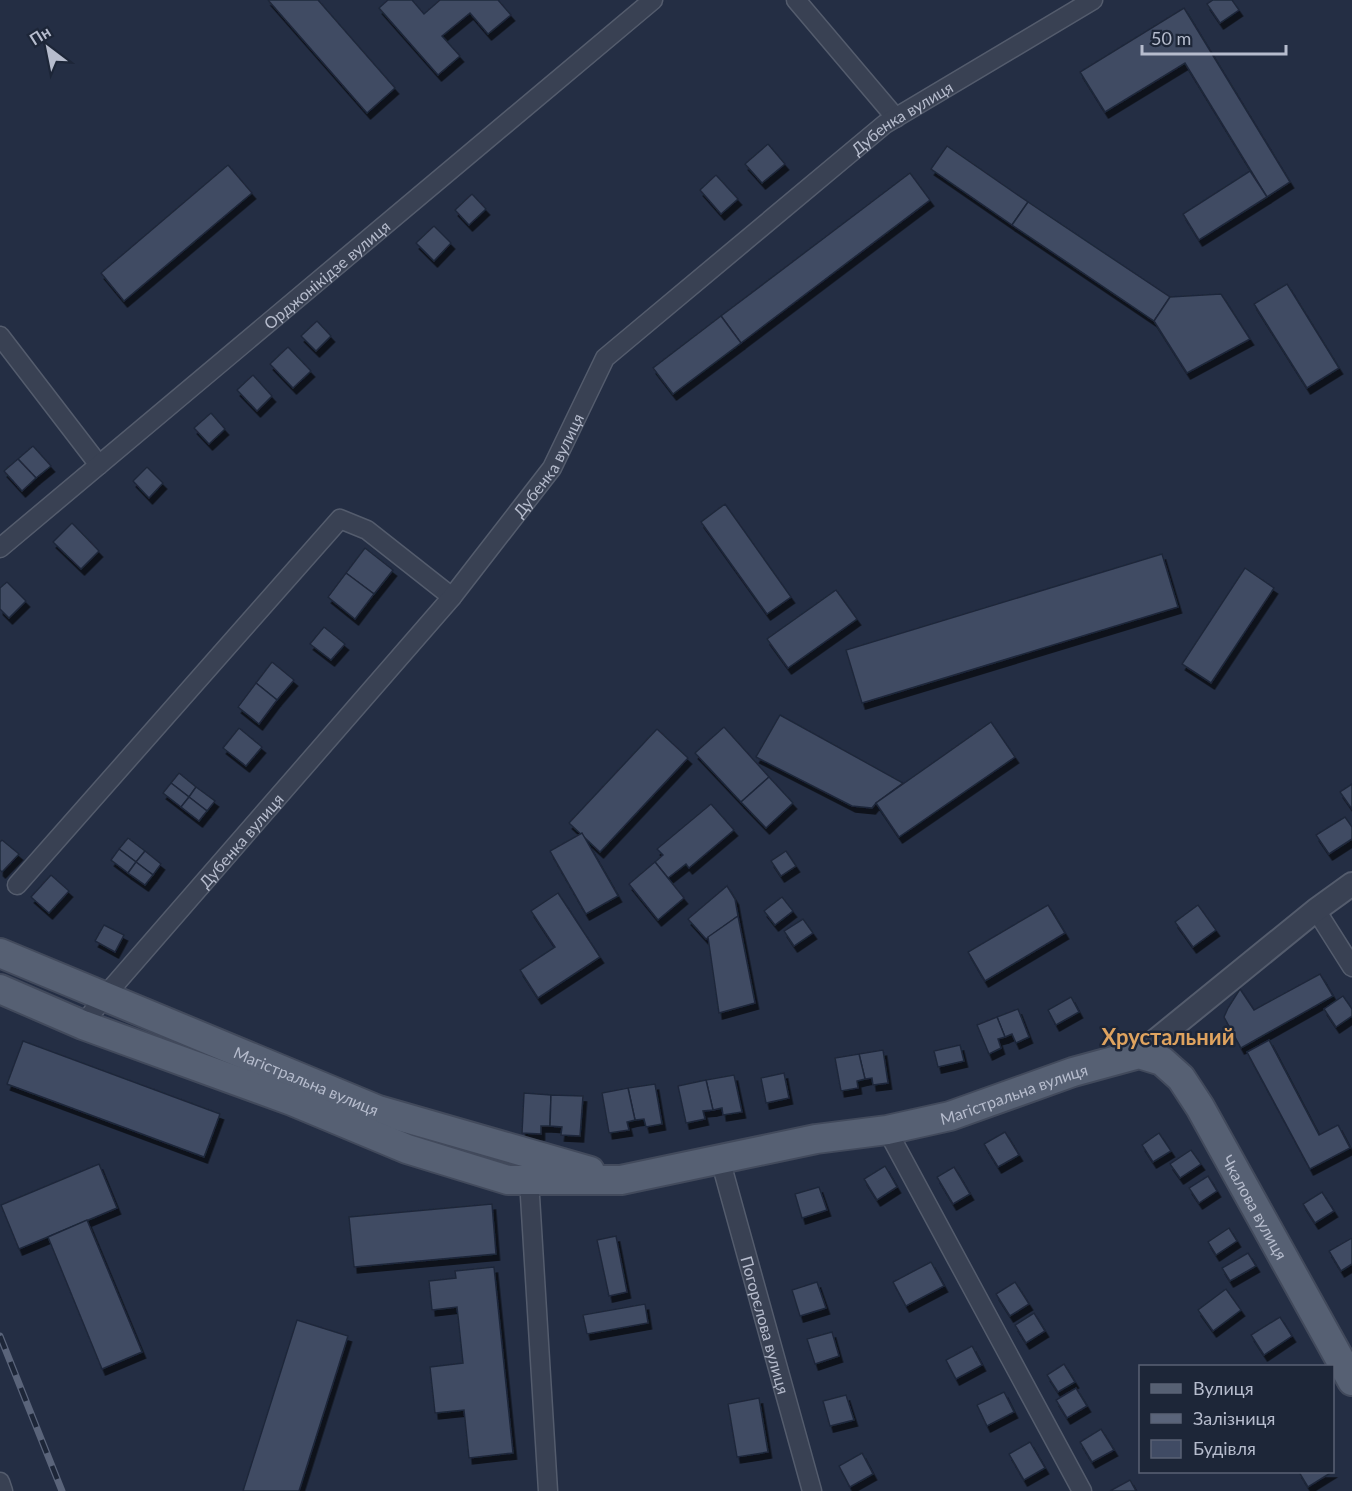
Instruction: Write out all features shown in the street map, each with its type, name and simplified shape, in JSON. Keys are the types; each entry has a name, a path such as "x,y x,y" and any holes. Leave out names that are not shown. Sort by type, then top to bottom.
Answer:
{"main road":[{"name":"Магістральна вулиця","path":"0,953 378,1110 621,1180"},
{"name":"Магістральна вулиця","path":"0,989 83,1025 292,1101 407,1149 508,1180 621,1180 816,1139 887,1130 950,1116 1073,1072 1139,1054"},
{"name":"Чкалова вулиця","path":"1139,1054 1162,1061 1181,1078 1206,1118 1352,1381"}],"street":[{"name":"Орджонікідзе вулиця","path":"0,548 653,0"},
{"path":"796,0 896,118"},
{"name":"Дубенка вулиця","path":"83,1025 452,597 552,468 605,358 885,124 1093,0"},
{"path":"0,336 99,465"},
{"path":"17,885 340,519 367,530 452,597"},
{"name":"Магістральна вулиця","path":"1139,1054 1316,910 1352,884"},
{"path":"1316,910 1352,967"},
{"path":"887,1130 1082,1491"},
{"name":"Погорєлова вулиця","path":"720,1159 812,1491"},
{"path":"529,1180 548,1491"},
{"path":"0,1482 3,1491"}],"building":[{"path":"268,0 318,0 395,88 367,113"},
{"path":"388,0 412,0 424,14 440,0 498,0 511,15 488,34 470,13 442,36 460,56 438,75 379,8"},
{"path":"1213,0 1232,0 1239,10 1220,23 1207,4"},
{"path":"1184,8 1290,182 1267,197 1185,63 1105,112 1080,72"},
{"path":"768,144 785,164 762,183 745,164"},
{"path":"947,146 1028,202 1012,225 931,169"},
{"path":"228,165 252,193 124,301 101,273"},
{"path":"1250,171 1267,197 1199,240 1183,214"},
{"path":"910,173 930,200 741,343 721,316"},
{"path":"716,175 738,199 721,214 700,190"},
{"path":"472,194 486,209 469,225 455,210"},
{"path":"1028,202 1170,297 1154,321 1012,225"},
{"path":"434,226 451,243 434,261 416,243"},
{"path":"1287,284 1339,368 1307,388 1254,304"},
{"path":"1221,294 1250,339 1187,373 1154,321 1170,297"},
{"path":"721,316 741,343 673,394 653,368"},
{"path":"317,321 331,336 316,351 301,336"},
{"path":"288,347 311,371 293,388 270,364"},
{"path":"253,375 272,396 257,411 237,390"},
{"path":"211,413 225,429 209,444 194,428"},
{"path":"33,446 51,466 36,478 18,459"},
{"path":"18,459 36,478 22,491 4,471"},
{"path":"147,467 163,483 149,498 133,481"},
{"path":"725,504 791,597 767,614 701,522"},
{"path":"72,523 99,551 81,569 53,542"},
{"path":"365,548 393,570 374,594 346,573"},
{"path":"1162,554 1178,607 862,703 846,650"},
{"path":"1245,568 1274,588 1211,683 1182,664"},
{"path":"346,573 374,594 355,619 328,597"},
{"path":"7,582 26,601 9,618 0,609 0,588"},
{"path":"836,590 857,619 788,668 767,639"},
{"path":"324,627 345,644 331,660 310,644"},
{"path":"272,662 294,680 277,700 256,683"},
{"path":"256,683 277,700 259,724 238,707"},
{"path":"780,715 903,783 872,808 852,806 756,757"},
{"path":"991,722 1015,757 899,837 876,803"},
{"path":"724,727 769,777 741,802 695,753"},
{"path":"239,728 262,747 246,766 223,748"},
{"path":"657,729 688,758 600,852 569,823"},
{"path":"179,773 196,787 189,797 171,783"},
{"path":"769,777 793,803 766,828 741,802"},
{"path":"171,783 189,797 181,807 163,793"},
{"path":"1352,784 1352,809 1340,792"},
{"path":"196,787 215,801 207,811 189,797"},
{"path":"189,797 207,811 199,821 181,807"},
{"path":"711,804 734,830 689,868 686,864 668,878 655,862 663,855 657,849"},
{"path":"1345,817 1352,827 1352,839 1329,854 1316,835"},
{"path":"582,833 618,896 586,914 550,851"},
{"path":"128,838 145,851 136,862 119,849"},
{"path":"2,840 19,854 2,872 0,870 0,842"},
{"path":"119,849 136,862 128,873 111,860"},
{"path":"145,851 161,864 153,875 136,862"},
{"path":"786,851 796,866 781,876 771,861"},
{"path":"136,862 153,875 145,885 128,873"},
{"path":"655,862 684,898 658,920 629,884"},
{"path":"51,875 69,891 49,913 31,897"},
{"path":"727,886 735,899 738,916 706,939 688,919"},
{"path":"558,893 600,957 538,998 520,970 555,947 531,911"},
{"path":"782,897 793,911 775,925 764,911"},
{"path":"1048,905 1065,933 985,981 968,952"},
{"path":"1198,905 1216,930 1193,947 1175,922"},
{"path":"738,916 755,1003 719,1013 708,937"},
{"path":"803,919 813,933 794,946 784,931"},
{"path":"104,925 124,935 115,952 95,941"},
{"path":"1320,974 1333,996 1241,1048 1224,1017 1240,989 1254,1010"},
{"path":"1343,996 1352,1009 1352,1016 1336,1027 1324,1009"},
{"path":"1071,997 1079,1012 1056,1025 1048,1010"},
{"path":"1018,1009 1029,1037 1016,1043 1012,1034 1005,1037 997,1017"},
{"path":"997,1017 1005,1037 998,1039 1001,1048 989,1054 977,1025"},
{"path":"1269,1040 1319,1135 1338,1125 1350,1148 1310,1169 1247,1052"},
{"path":"23,1041 220,1114 204,1157 7,1084"},
{"path":"960,1045 964,1061 938,1067 934,1051"},
{"path":"883,1050 888,1083 873,1085 872,1078 865,1079 859,1054"},
{"path":"859,1054 865,1079 857,1081 858,1088 841,1091 835,1058"},
{"path":"784,1073 789,1098 766,1103 761,1078"},
{"path":"734,1075 742,1112 723,1115 722,1108 713,1110 706,1080"},
{"path":"706,1080 713,1110 703,1111 705,1119 686,1123 678,1086"},
{"path":"655,1084 662,1124 646,1127 644,1119 635,1120 628,1088"},
{"path":"628,1088 635,1120 627,1122 629,1130 609,1133 602,1093"},
{"path":"524,1093 551,1095 550,1126 541,1126 541,1134 522,1133"},
{"path":"551,1095 583,1096 580,1136 561,1135 562,1127 550,1126"},
{"path":"1005,1132 1019,1155 998,1167 984,1144"},
{"path":"1159,1133 1171,1151 1153,1162 1142,1145"},
{"path":"1191,1150 1201,1164 1180,1178 1170,1164"},
{"path":"99,1164 117,1208 19,1249 1,1205"},
{"path":"885,1166 897,1187 877,1200 864,1179"},
{"path":"954,1167 970,1194 953,1204 937,1177"},
{"path":"1208,1176 1217,1191 1199,1203 1189,1188"},
{"path":"819,1187 827,1210 802,1218 795,1194"},
{"path":"1322,1192 1334,1211 1315,1223 1303,1204"},
{"path":"492,1204 496,1254 354,1267 349,1217"},
{"path":"87,1220 142,1352 102,1369 48,1237"},
{"path":"1229,1228 1237,1241 1216,1255 1208,1242"},
{"path":"616,1236 627,1292 609,1296 597,1240"},
{"path":"1352,1238 1352,1264 1341,1271 1329,1251"},
{"path":"1248,1253 1256,1266 1230,1281 1222,1268"},
{"path":"931,1262 944,1286 906,1306 893,1282"},
{"path":"494,1267 513,1453 469,1458 464,1410 435,1413 430,1367 463,1363 457,1307 432,1310 429,1281 456,1278 455,1271"},
{"path":"817,1282 826,1308 800,1316 792,1290"},
{"path":"1015,1282 1029,1304 1010,1316 996,1294"},
{"path":"1226,1289 1241,1310 1213,1331 1198,1310"},
{"path":"645,1304 648,1323 587,1334 583,1315"},
{"path":"1034,1313 1045,1331 1026,1343 1015,1325"},
{"path":"1280,1317 1292,1336 1264,1355 1251,1335"},
{"path":"297,1320 348,1336 299,1491 243,1491"},
{"path":"832,1332 839,1356 815,1364 807,1339"},
{"path":"972,1346 982,1365 956,1379 946,1360"},
{"path":"1064,1364 1075,1382 1058,1392 1047,1375"},
{"path":"1076,1388 1087,1406 1067,1418 1056,1400"},
{"path":"1004,1392 1014,1412 987,1426 977,1405"},
{"path":"846,1395 854,1420 830,1426 823,1401"},
{"path":"759,1398 768,1452 737,1457 728,1404"},
{"path":"1101,1429 1114,1450 1092,1462 1080,1442"},
{"path":"1030,1442 1045,1468 1024,1480 1009,1454"},
{"path":"862,1453 873,1474 850,1487 839,1466"},
{"path":"1300,1473 1330,1473 1308,1487"},
{"path":"1130,1480 1136,1491 1110,1491"}],"railway":[{"path":"0,1336 62,1491"}],"district":[{"name":"Хрустальний","path":"1168,1036"}]}
